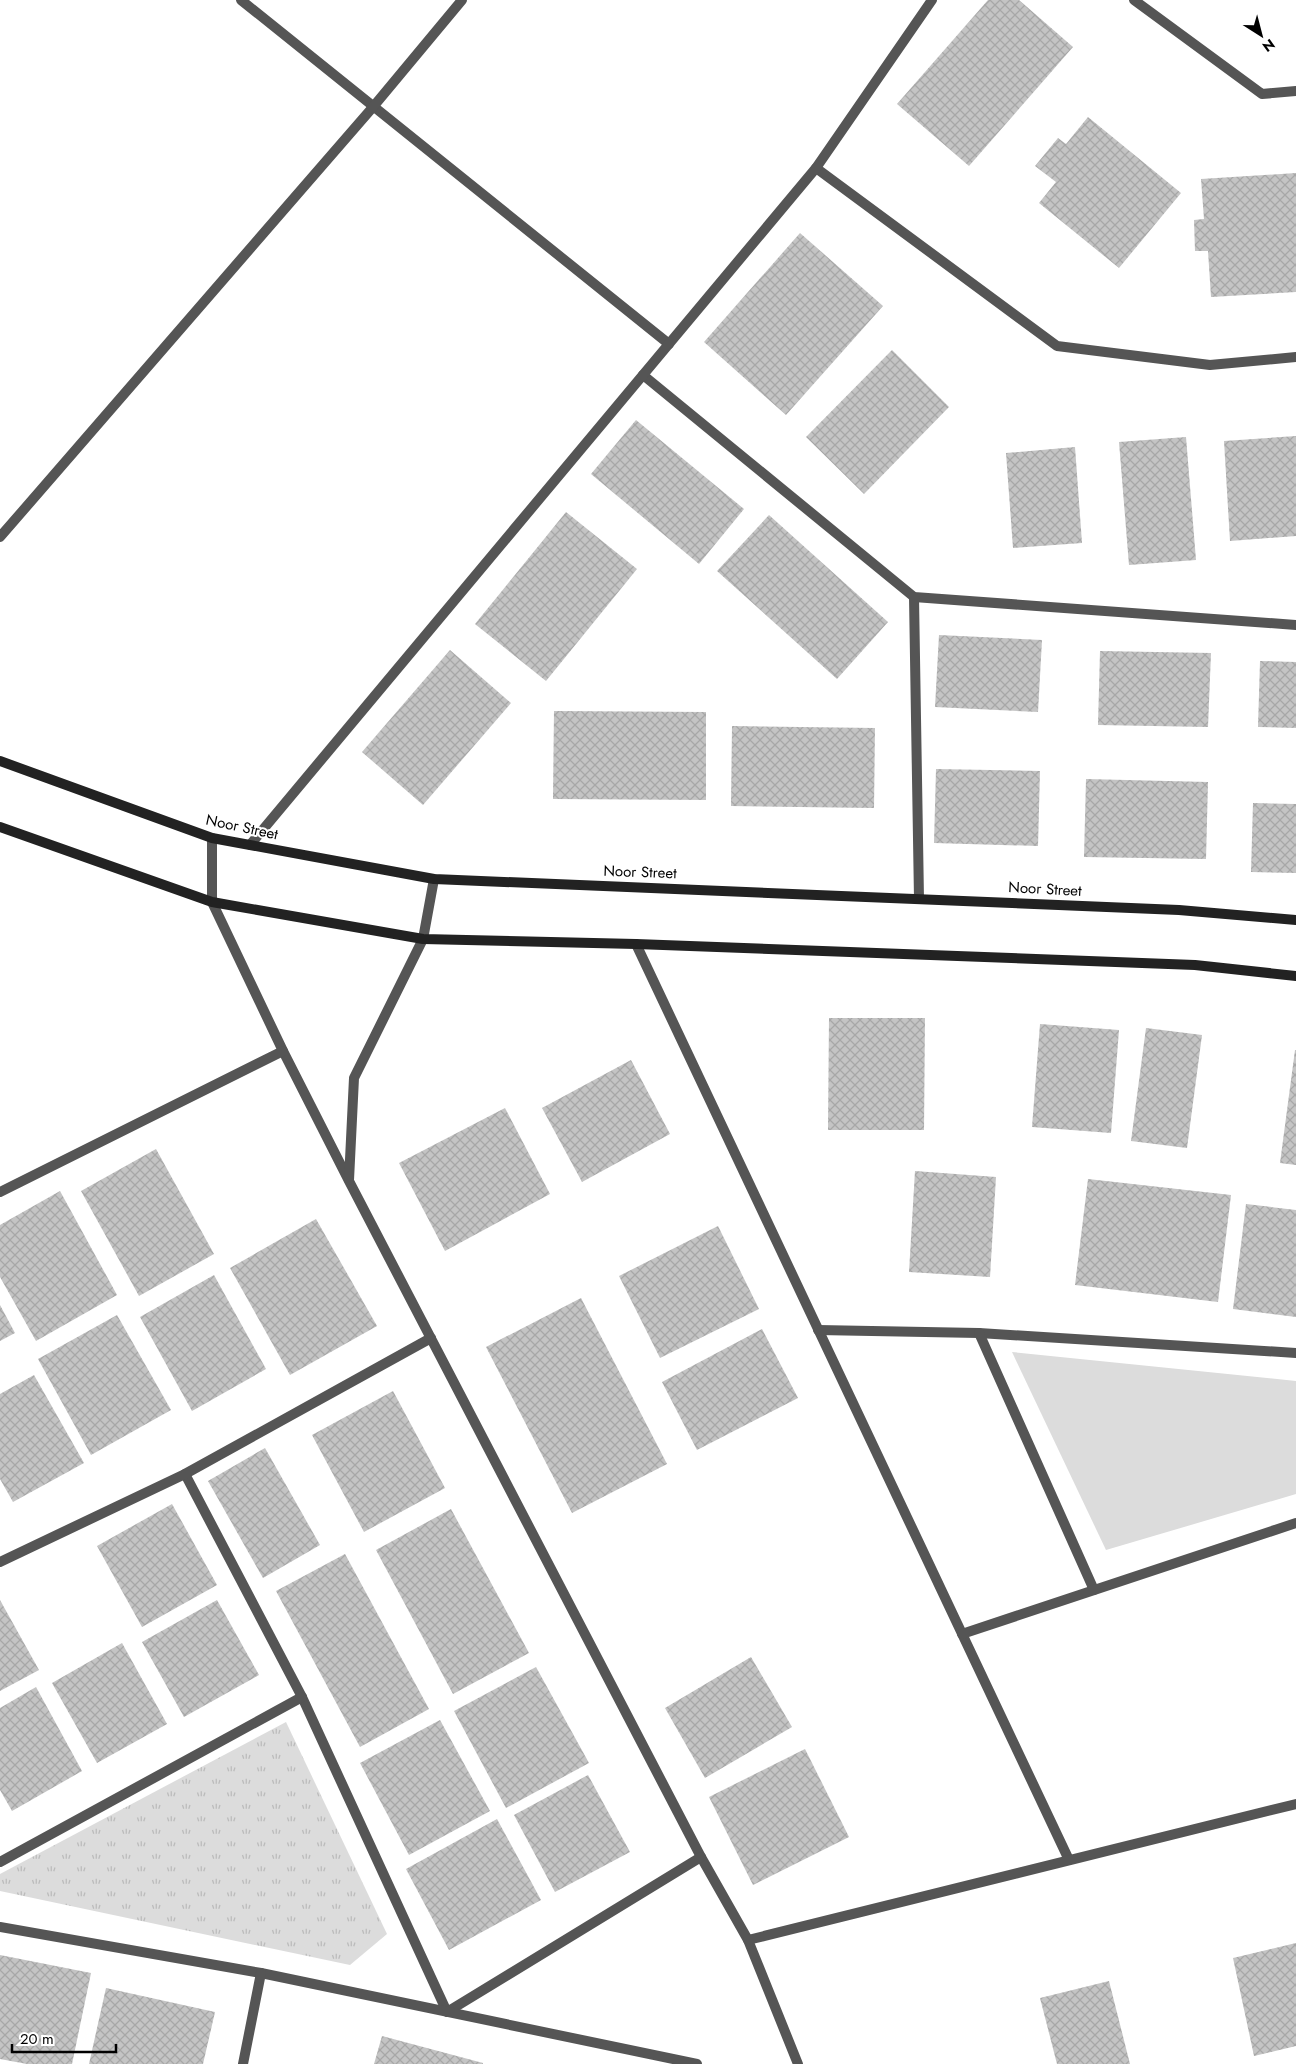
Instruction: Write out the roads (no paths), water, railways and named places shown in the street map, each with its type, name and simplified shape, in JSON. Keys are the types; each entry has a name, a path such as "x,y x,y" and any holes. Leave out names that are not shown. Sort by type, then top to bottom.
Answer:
{"main road":[{"name":"Noor Street","path":"0,761 212,838 434,879 1178,910 1296,920"},
{"path":"0,827 212,902 423,939 636,944 1195,965 1296,976"}],"street":[{"path":"241,0 669,344"},
{"path":"0,537 373,107 462,0"},
{"path":"250,845 816,168 932,0"},
{"path":"1134,0 1262,94 1296,91"},
{"path":"816,168 1057,346 1210,365 1296,357"},
{"path":"643,375 914,597 1296,625"},
{"path":"914,597 919,899"},
{"path":"212,838 212,902 283,1051 701,1857 748,1940 798,2064"},
{"path":"349,1181 354,1078 423,939 434,879"},
{"path":"636,944 1069,1860"},
{"path":"0,1192 283,1051"},
{"path":"818,1330 979,1333 1296,1352"},
{"path":"979,1333 1094,1590"},
{"path":"0,1562 185,1474 431,1338"},
{"path":"185,1474 302,1698 447,2012"},
{"path":"962,1634 1296,1523"},
{"path":"0,1862 302,1698"},
{"path":"748,1940 1296,1804"},
{"path":"447,2012 701,1857"},
{"path":"0,1927 261,1973 697,2064"},
{"path":"243,2064 261,1973"}]}
